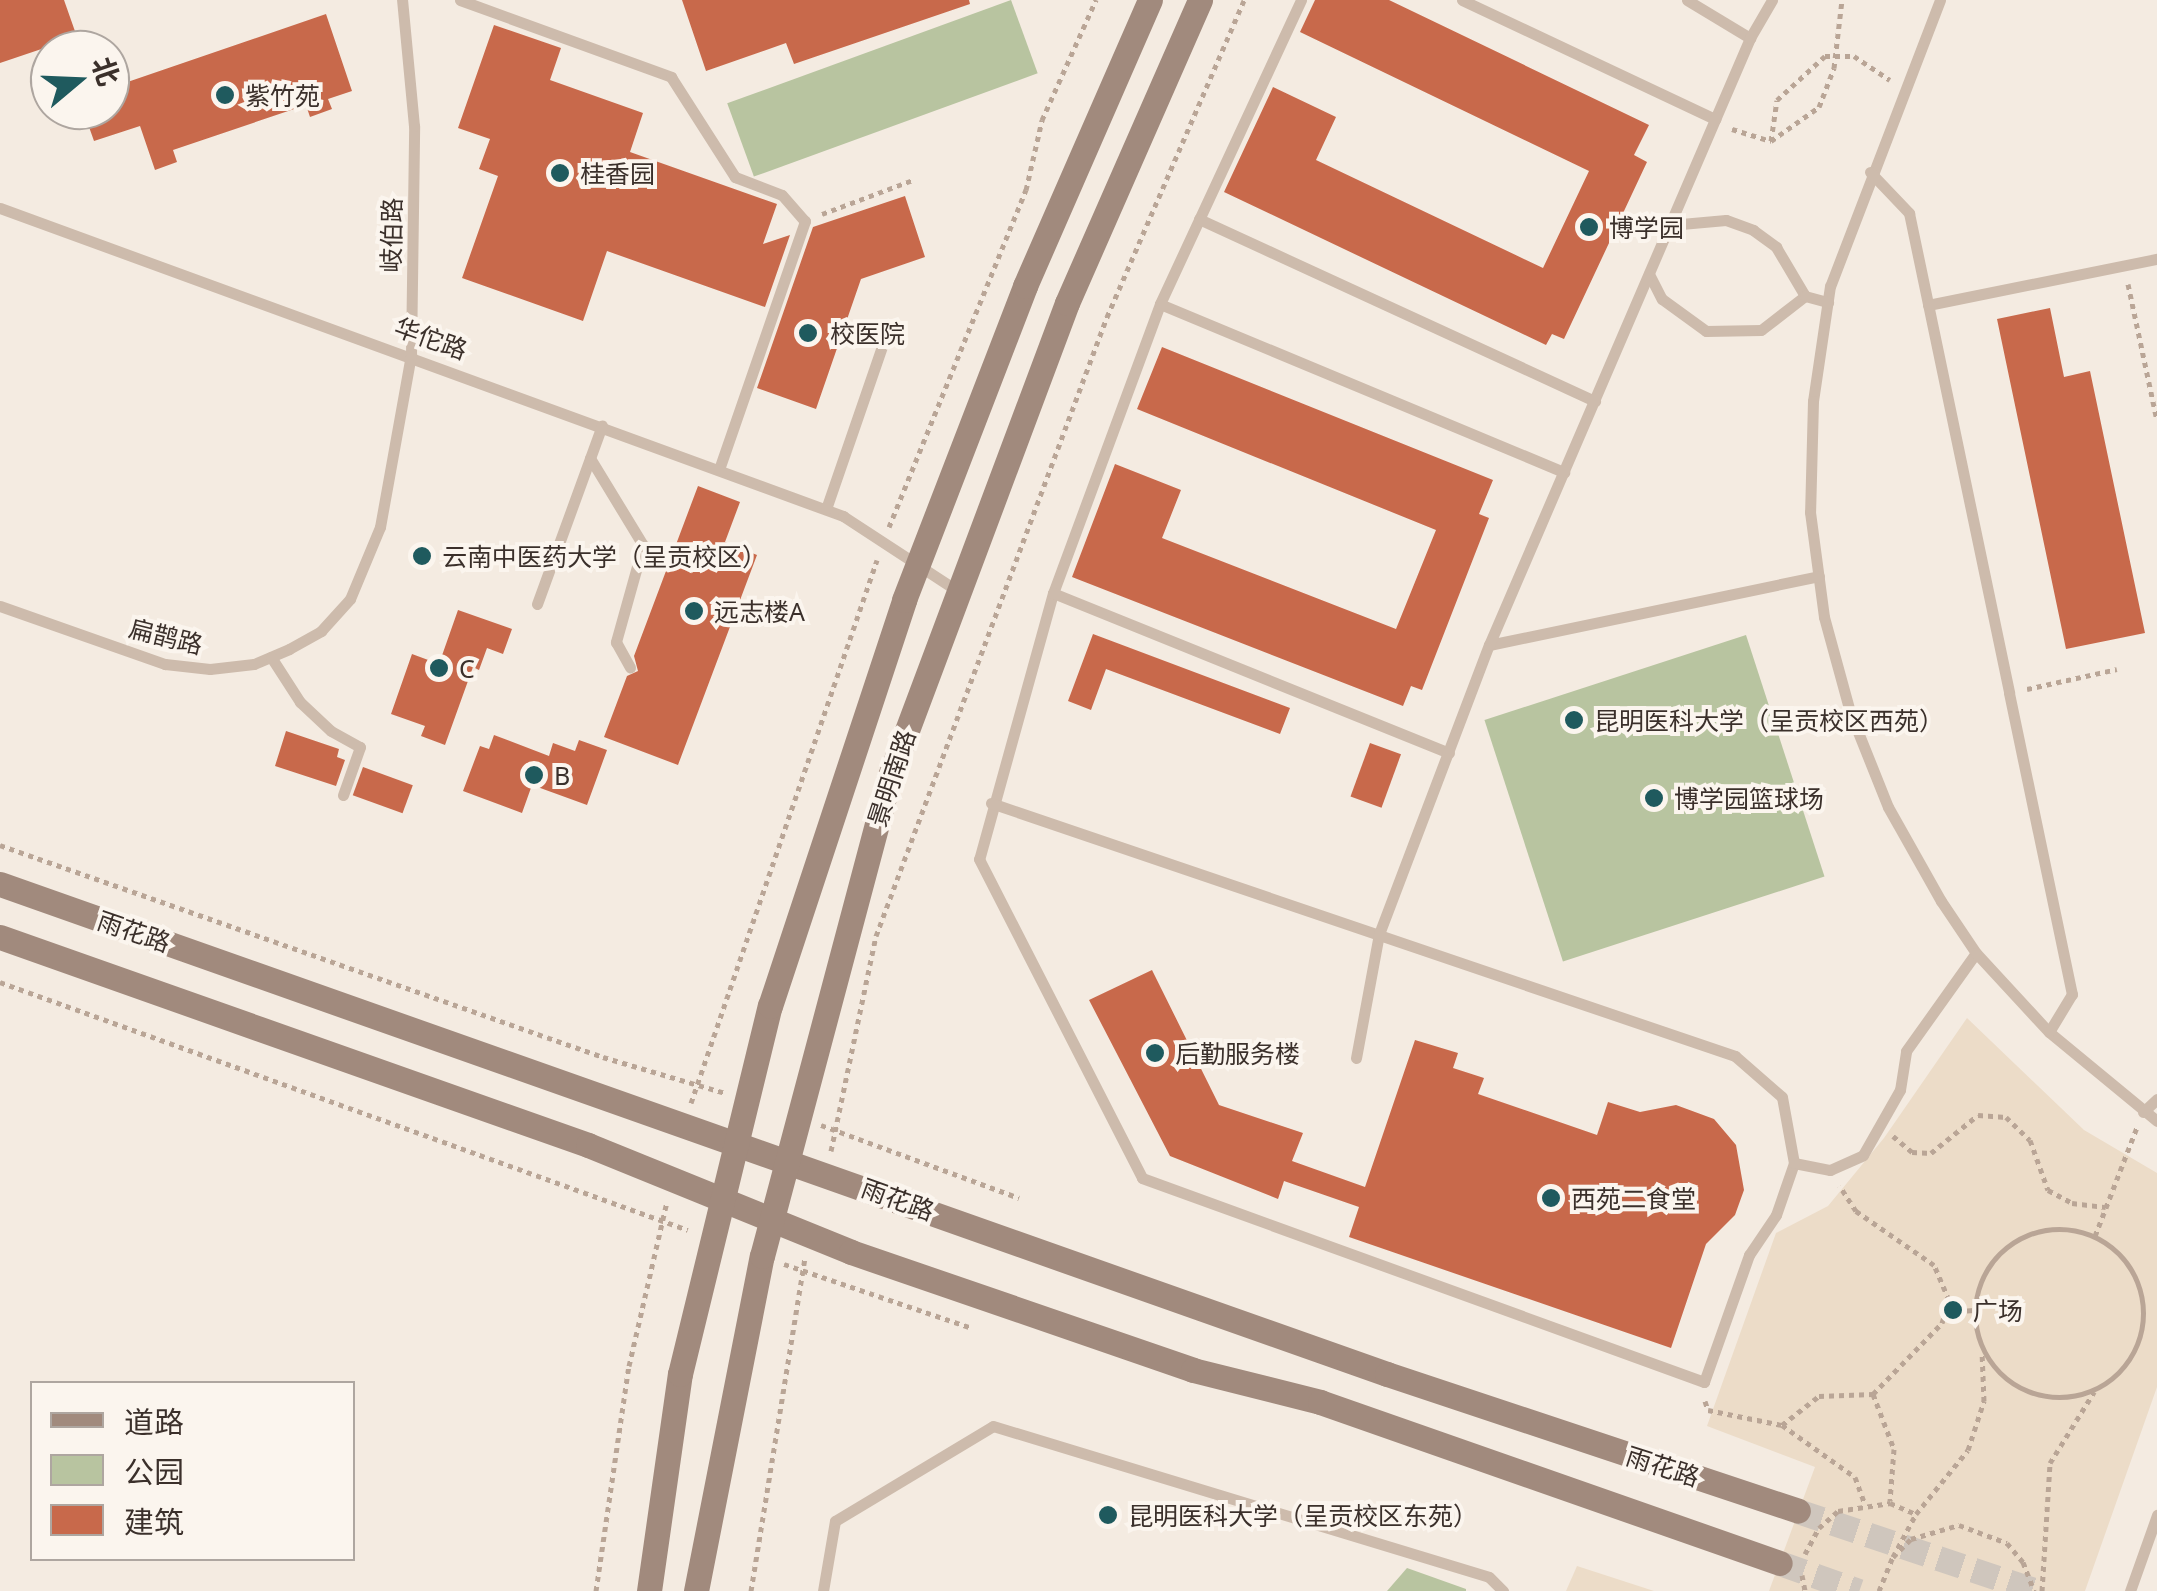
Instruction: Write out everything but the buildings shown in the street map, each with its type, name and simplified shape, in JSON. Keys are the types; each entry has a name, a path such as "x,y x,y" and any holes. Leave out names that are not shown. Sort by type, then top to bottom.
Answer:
{"street":[{"name":"景明南路","path":"649,1591 680,1374 710,1238 770,1006 918,564 1025,286 1150,0"},
{"name":"景明南路","path":"696,1591 762,1256 888,780 956,590 1067,303 1200,0"},
{"name":"雨花路","path":"0,884 826,1172 1387,1374 1798,1511"},
{"name":"雨花路","path":"0,937 672,1178 810,1236 1193,1370 1320,1402 1780,1563"}],"lane":[{"name":"岐伯路","path":"320,632 350,600 368,566 411,354 414,126 402,0"},
{"path":"460,0 672,77 735,177 782,195 806,221 719,469"},
{"path":"991,802 1734,1056 1782,1097 1794,1163 1776,1215 1749,1255 1704,1382 1142,1178 980,859 991,802 1053,593 1160,304 1300,0"},
{"path":"1462,0 1715,119"},
{"path":"1687,0 1750,38"},
{"path":"1356,1058 1379,934 1490,645 1750,38 1772,0"},
{"path":"1940,0 1870,172 1828,302 1813,401 1810,512 1819,576 1850,712 1888,808 1976,953 2049,1032 2157,1122"},
{"path":"1870,172 1909,213 2010,692 2072,994 2049,1032"},
{"name":"华佗路","path":"0,208 411,354 844,516 956,590"},
{"path":"1670,225 1697,218 1753,230 1776,246 1805,296 1828,302"},
{"path":"1199,219 1595,400"},
{"path":"1928,305 2157,260"},
{"path":"1649,274 1682,318 1734,336 1761,330 1805,296"},
{"path":"1160,304 1564,472"},
{"path":"826,509 888,328"},
{"path":"537,604 602,425"},
{"path":"590,458 644,544 616,642 630,667"},
{"path":"1490,645 1819,576"},
{"path":"1053,593 1448,753"},
{"name":"扁鹊路","path":"0,606 165,664 210,670 270,656 320,632"},
{"path":"270,656 300,702 331,732 360,747 343,795"},
{"path":"1794,1163 1830,1170 1863,1155 1900,1090 1906,1050 1976,953"},
{"path":"2143,1112 2157,1099"},
{"path":"822,1591 835,1522 993,1426 1489,1578 1502,1591"},
{"path":"2130,1591 2157,1515"}],"path":[{"path":"686,1123 883,542 1026,190 1042,120 1096,0"},
{"path":"826,1172 876,936 994,608 1106,317 1244,0"},
{"path":"1771,141 1819,108 1837,53 1842,0"},
{"path":"1771,141 1777,100 1815,61 1837,53 1854,56 1902,89"},
{"path":"1715,119 1771,141"},
{"path":"806,221 913,180"},
{"path":"2124,266 2157,420"},
{"path":"2010,692 2117,669"},
{"path":"0,845 747,1100"},
{"path":"0,982 710,1238"},
{"path":"2095,1236 2143,1112"},
{"path":"1884,1121 1904,1148 1931,1153 1978,1115 2006,1118 2030,1140 2048,1190 2072,1203 2106,1206"},
{"path":"797,1116 1019,1198"},
{"path":"1830,1170 1856,1211 1934,1265 1947,1312"},
{"path":"596,1591 629,1366 672,1178"},
{"path":"1879,1591 1916,1514 1951,1477 1978,1426 1986,1374 1976,1310 1986,1271 2022,1237 2058,1229 2095,1236 2121,1255 2138,1282 2144,1313 2138,1344 2121,1371 2096,1390 2050,1463 2042,1591"},
{"path":"751,1591 810,1236"},
{"path":"762,1256 972,1328"},
{"path":"1782,1424 1819,1396 1873,1394 1947,1312 1976,1310"},
{"path":"1981,1344 1993,1366 2034,1394 2065,1398 2096,1390"},
{"path":"1704,1382 1708,1410 1782,1424 1855,1477 1864,1502"},
{"path":"1873,1394 1894,1449 1890,1502"},
{"path":"1805,1591 1806,1551 1818,1528 1864,1502 1890,1502 1916,1514"},
{"path":"1893,1556 1934,1528 1984,1530 2023,1562 2034,1591"}],"green space":[{"path":"1011,0 1038,73 754,177 727,103"},
{"name":"博学园篮球场","path":"1746,635 1824,877 1563,962 1484,720"},
{"path":"1407,1568 1466,1589 1466,1591 1387,1591"}],"shaded area":[{"name":"广场","path":"1967,1018 2084,1130 2157,1173 2157,1387 2085,1591 1769,1591 1815,1467 1707,1426 1776,1233 1828,1206 1884,1138"},
{"path":"1577,1566 1654,1591 1566,1591"}],"tunnel":[{"path":"1798,1511 2037,1591"},
{"path":"1780,1563 1859,1591"}],"place":[{"name":"紫竹苑","path":"225,95"},
{"name":"桂香园","path":"560,173"},
{"name":"博学园","path":"1589,227"},
{"name":"校医院","path":"808,333"},
{"name":"云南中医药大学（呈贡校区）","path":"422,556"},
{"name":"远志楼A","path":"694,611"},
{"name":"C","path":"439,668"},
{"name":"昆明医科大学（呈贡校区西苑）","path":"1574,720"},
{"name":"B","path":"534,775"},
{"name":"博学园篮球场","path":"1654,798"},
{"name":"后勤服务楼","path":"1155,1053"},
{"name":"西苑二食堂","path":"1551,1198"},
{"name":"广场","path":"1953,1310"},
{"name":"昆明医科大学（呈贡校区东苑）","path":"1108,1515"}]}
